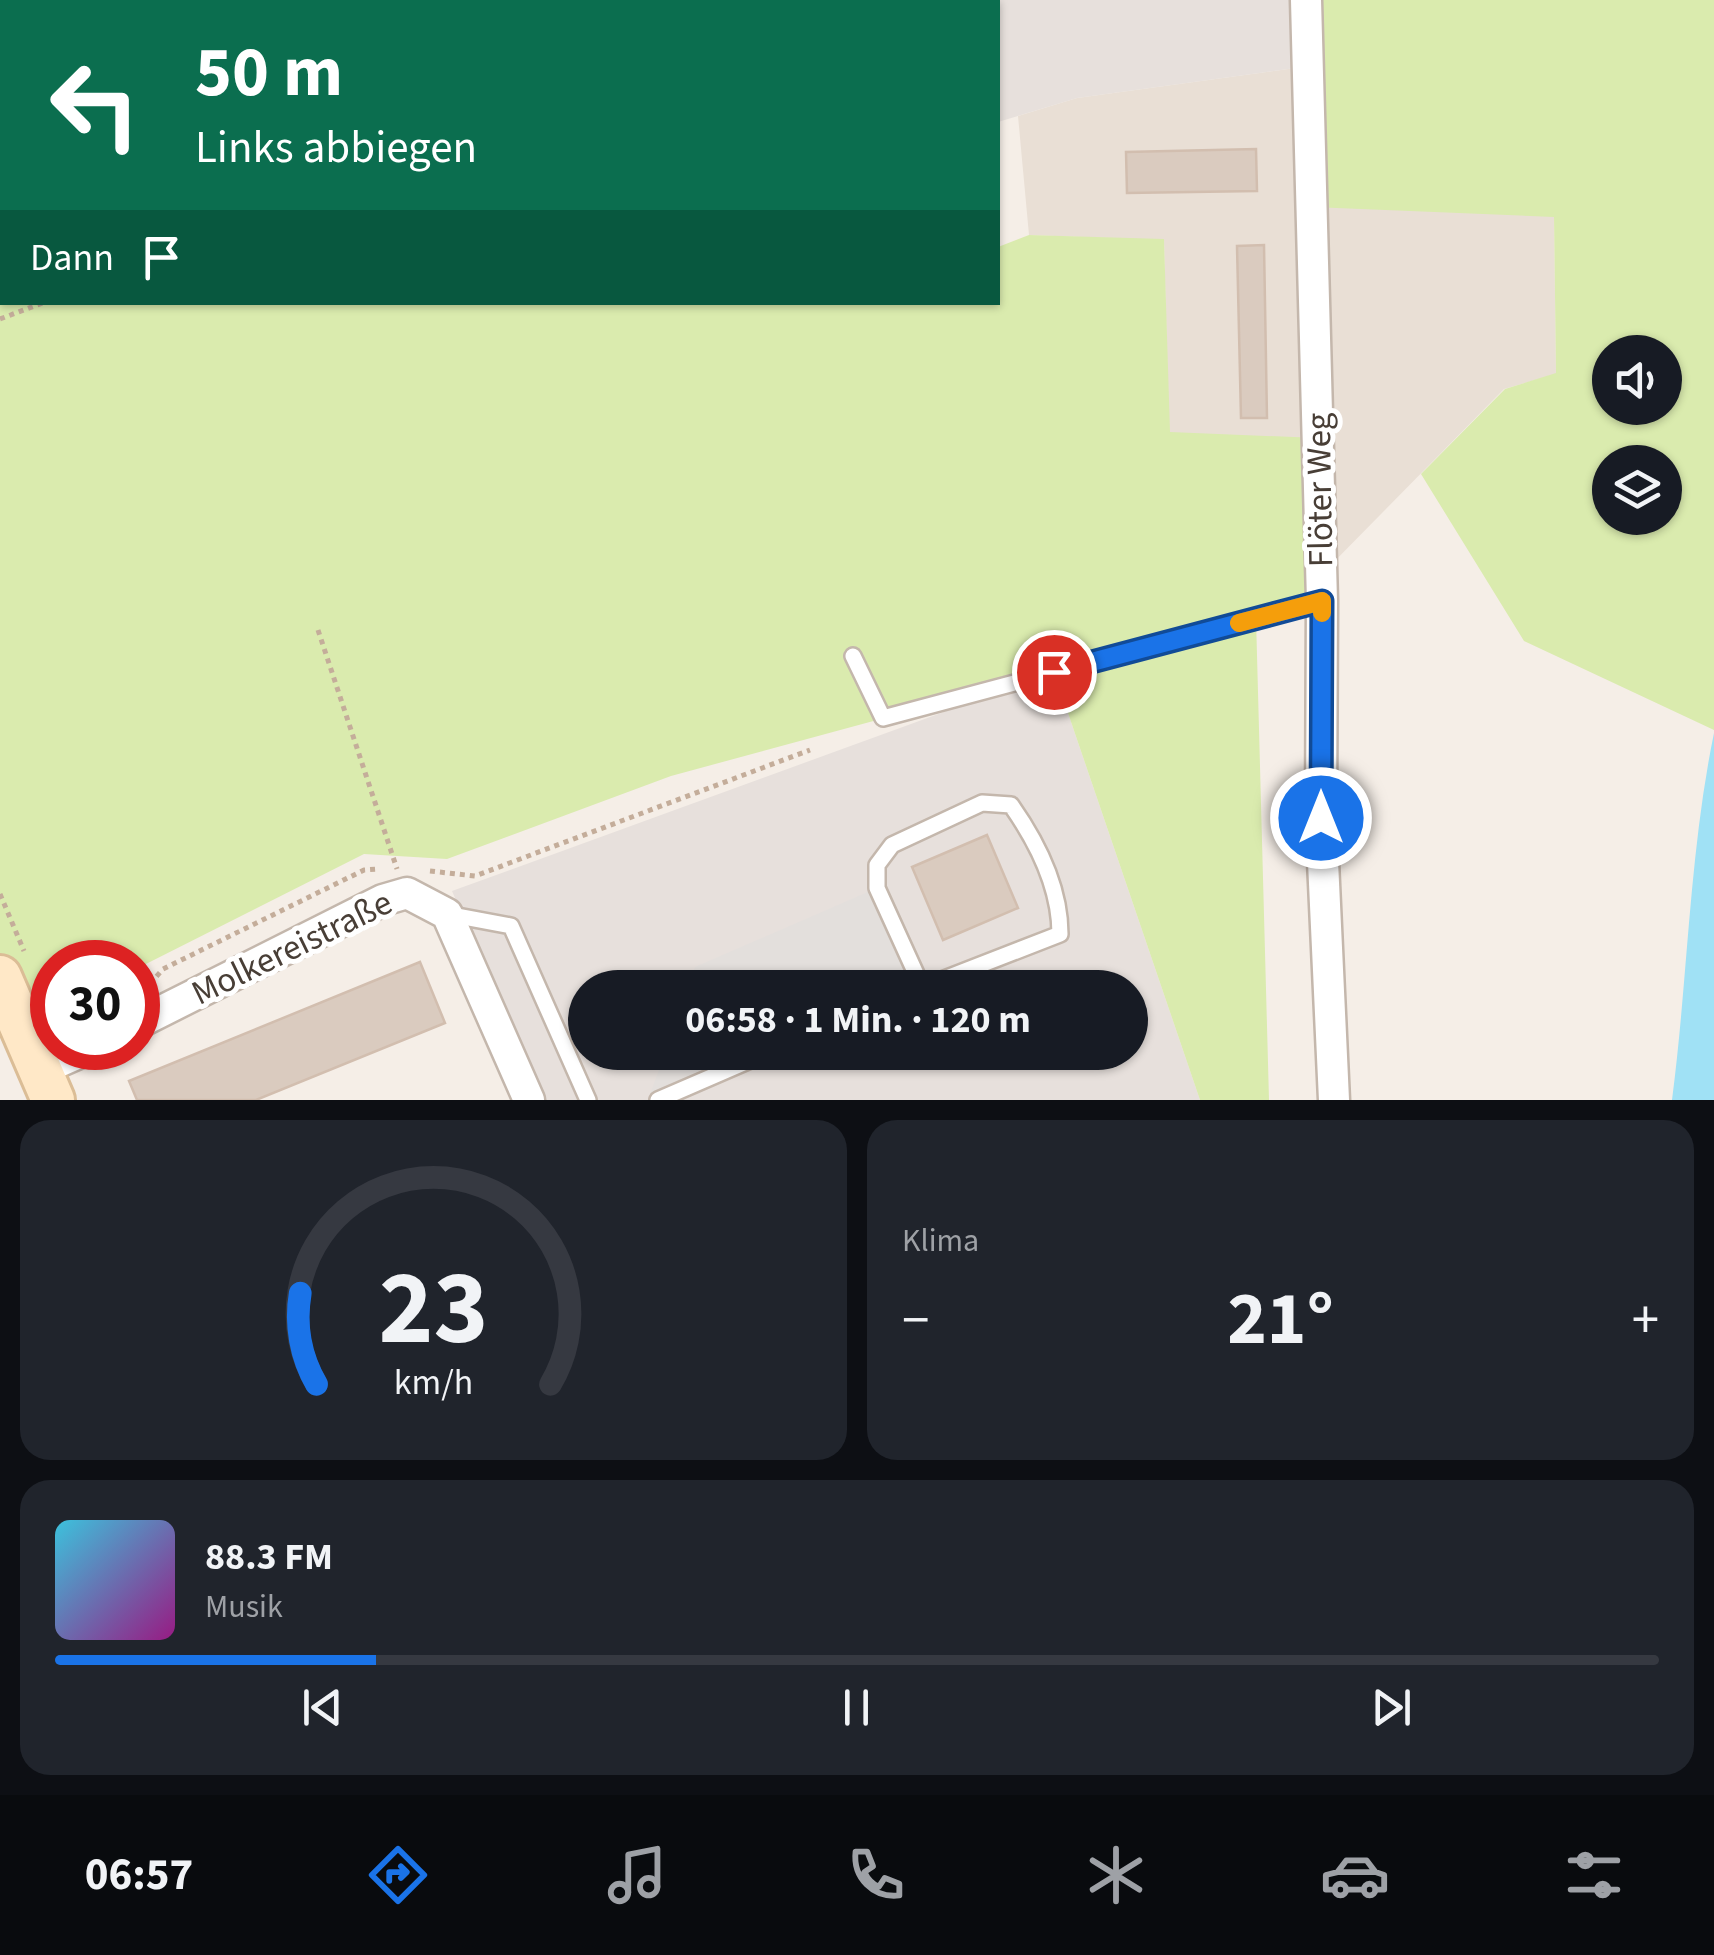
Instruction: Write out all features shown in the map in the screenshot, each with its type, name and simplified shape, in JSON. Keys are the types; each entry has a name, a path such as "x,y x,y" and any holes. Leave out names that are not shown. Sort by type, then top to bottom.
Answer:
{"street":[{"name":"Flöter Weg","path":"1306,0 1322,601 1321,818 1334,1100"},
{"name":"Molkereistraße","path":"160,1012 383,900 407,893 447,914"},
{"path":"447,914 529,1100"},
{"path":"0,977 47,1085"}],"lane":[{"path":"853,656 883,718 1322,601"},
{"path":"982,803 1011,805 1027,828 1060,904 1060,934 921,987 877,888 878,864 892,846 982,803"},
{"path":"447,914 511,926 588,1100"},
{"path":"658,1100 727,1070"}],"path":[{"path":"0,319 38,305"},
{"path":"318,630 397,867"},
{"path":"160,972 364,870 397,867 475,876 810,750"}],"shaded area":[{"path":"1000,0 1308,0 1310,66 1077,98 1000,121"},
{"path":"1310,66 1313,206 1554,216 1556,374 1504,389 1322,574 1169,433 1164,240 1029,235 1018,116 1077,98"},
{"path":"1054,672 1200,1100 542,1100 452,891"},
{"path":"877,888 913,970 694,970"},
{"path":"659,1070 725,1070 648,1100"}],"green space":[{"path":"1308,0 1714,0 1714,730 1524,641 1421,474 1505,389 1556,373 1554,217 1312,207"},
{"path":"1029,235 1164,239 1170,432 1318,438 1322,601 1256,618 1269,1100 1200,1100 1054,672 671,776 447,859 364,854 160,957 160,940 30,940 30,1037 26,1038 0,977 0,305 1000,305 1000,246"}],"water":[{"path":"1714,733 1714,1100 1672,1100 1699,824"}],"building":[{"path":"1256,149 1257,191 1127,193 1126,152"},
{"path":"1264,245 1267,418 1241,418 1237,246"},
{"path":"987,835 1018,908 943,940 912,867"},
{"path":"420,962 445,1023 256,1100 137,1100 129,1081"}],"slow traffic":[{"path":"1239,623 1322,601 1322,613"}],"route":[{"path":"1054,672 1322,601 1321,818"}]}
